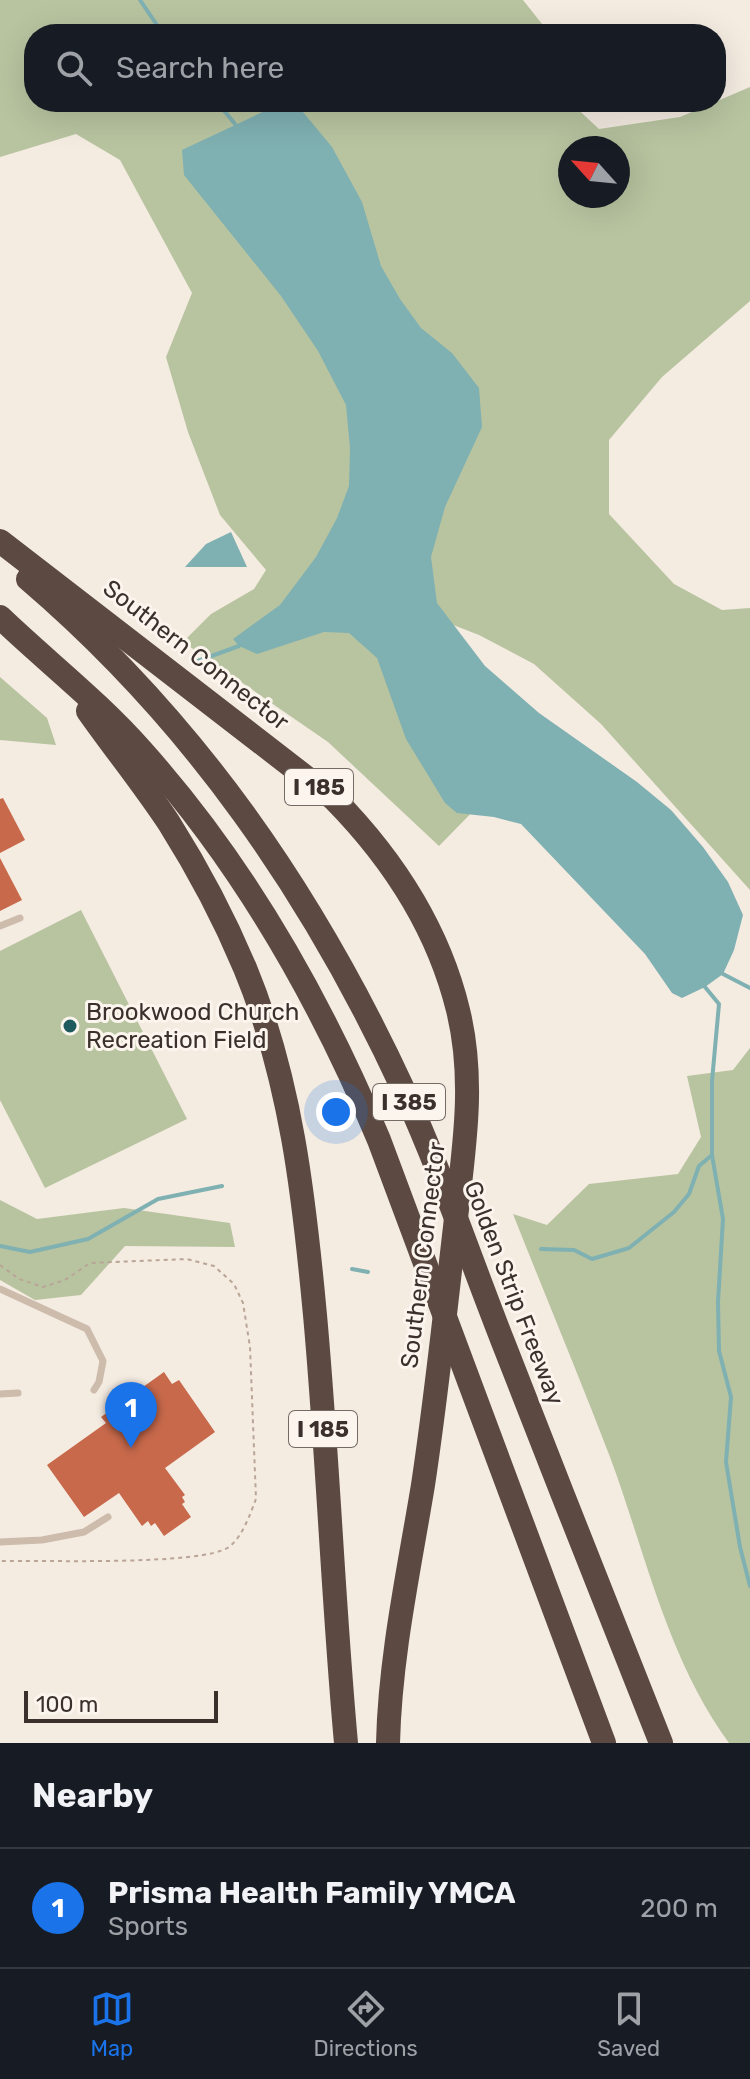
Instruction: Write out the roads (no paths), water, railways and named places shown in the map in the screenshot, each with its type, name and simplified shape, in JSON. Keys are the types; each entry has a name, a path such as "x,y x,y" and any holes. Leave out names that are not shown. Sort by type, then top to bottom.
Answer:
{"highway":[{"name":"Southern Connector","path":"0,541 313,782 367,833 415,903 453,991 467,1069 465,1145 431,1431 394,1673 388,1743"},
{"name":"Golden Strip Freeway","path":"0,556 72,618 177,727 251,822 293,883 336,955 406,1095 661,1743"},
{"name":"I 385","path":"0,617 66,679 93,699 144,752 235,870 278,934 347,1062 429,1269 604,1743"},
{"name":"I 185","path":"66,679 168,822 211,894 245,968 272,1044 292,1121 304,1198 346,1743"}],"lane":[{"path":"0,926 20,918"},
{"path":"0,1289 87,1329 103,1361 99,1382 94,1390"},
{"path":"0,1394 18,1393"},
{"path":"0,1542 42,1540 84,1532 108,1517"}],"water":[{"path":"263,112 303,112 332,147 362,202 381,266 400,299 421,328 452,353 479,388 482,427 445,507 431,557 437,603 485,666 539,713 637,782 671,810 728,882 743,915 734,950 723,974 705,987 682,998 672,993 645,954 521,824 457,813 445,803 406,739 377,658 349,633 324,632 257,654 239,646 233,639 280,605 316,557 337,518 349,486 350,448 346,405 318,351 281,296 184,175 182,150"},
{"path":"231,532 247,567 185,567 206,544"}],"waterway":[{"path":"140,0 156,24"},
{"path":"225,112 235,124"},
{"path":"192,663 239,646"},
{"path":"723,974 750,988"},
{"path":"705,987 719,1004 712,1081 712,1155 723,1219 718,1302 719,1351 731,1397 726,1462 740,1547 750,1586"},
{"path":"541,1249 574,1250 592,1259 629,1248 674,1212 689,1194 699,1166 712,1155"},
{"path":"0,1246 30,1252 88,1239 158,1199 222,1186"},
{"path":"352,1269 368,1272"}],"place":[{"name":"Brookwood Church Recreation Field","path":"70,1026"},
{"name":"Prisma Health Family YMCA","path":"131,1448"}]}
